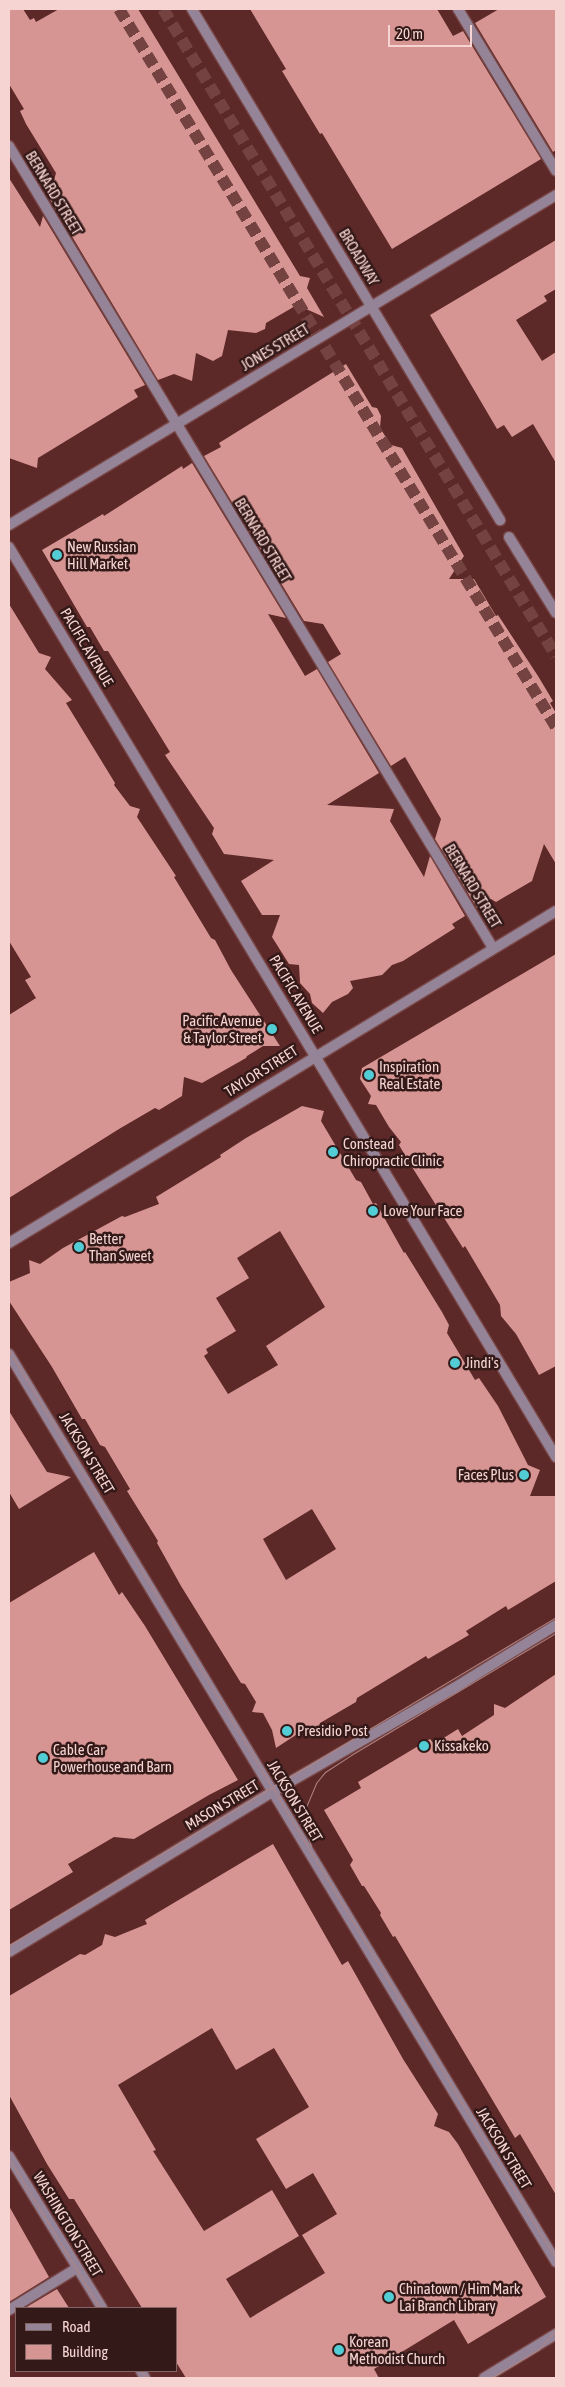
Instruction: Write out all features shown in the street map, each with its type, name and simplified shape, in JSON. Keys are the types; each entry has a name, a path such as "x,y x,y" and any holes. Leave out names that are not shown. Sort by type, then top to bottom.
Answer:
{"street":[{"name":"BROADWAY","path":"192,9 500,520"},
{"path":"458,9 556,171"},
{"name":"BERNARD STREET","path":"9,146 493,948"},
{"name":"JONES STREET","path":"9,525 556,195"},
{"path":"509,537 556,613"},
{"name":"PACIFIC AVENUE","path":"9,547 556,1457"},
{"name":"TAYLOR STREET","path":"9,1243 556,911"},
{"name":"JACKSON STREET","path":"9,1354 556,2262"},
{"name":"MASON STREET","path":"9,1952 272,1792 454,1688 556,1625"},
{"name":"WASHINGTON STREET","path":"9,2156 101,2307"},
{"path":"9,2310 77,2268"},
{"path":"484,2378 556,2334"}],"building":[{"path":"9,9 23,9 30,20 34,18 36,22 59,9 138,9 300,276 310,278 307,288 324,317 297,305 266,323 265,329 256,333 228,330 222,356 213,361 196,353 192,381 174,374 158,380 49,198 56,173 26,124 20,111 24,109 9,84"},
{"path":"250,9 437,9 453,36 463,31 541,159 392,249 282,71 286,69"},
{"path":"499,9 556,9 556,150 553,152 475,23"},
{"path":"9,178 40,227 43,216 145,385 134,390 138,397 38,458 37,468 9,458"},
{"path":"556,240 556,289 544,296 547,301 516,320 542,361 556,352 556,463 533,424 512,437 504,425 497,429 430,315"},
{"path":"346,364 372,407 377,408 381,416 380,428 391,445 402,448 464,556 449,579 474,579 496,616 498,615 538,676 553,701 550,703 556,713 556,864 544,844 532,881 496,902 491,899 477,908 435,839 441,819 405,757 391,766 328,662 341,654 323,624 304,621 204,456 221,447 219,443"},
{"path":"192,463 286,618 268,614 305,676 317,669 379,773 327,805 394,809 390,821 424,877 430,856 465,916 452,924 455,928 403,961 392,965 382,975 350,981 353,988 348,994 332,1002 323,1013 312,1003 310,994 300,983 299,965 289,964 272,937 280,915 262,915 241,881 274,860 224,854 212,834 214,828 165,755 170,752 108,651 104,651 90,627 87,627 42,550 103,514 104,516 182,466 183,469"},
{"path":"9,604 39,653 51,657 45,669 72,700 66,703 115,783 114,785 130,806 140,809 137,817 176,876 174,877 211,938 215,940 231,970 280,1046 263,1046 202,1083 184,1077 182,1096 159,1110 155,1108 119,1129 9,1198 9,1015 36,998 25,980 31,977 9,941"},
{"path":"556,954 556,1366 539,1375 516,1334 501,1316 500,1305 465,1246 463,1248 412,1167 399,1145 401,1142 389,1127 376,1105 368,1104 371,1096 360,1079 362,1068"},
{"path":"302,1106 324,1111 321,1121 356,1180 361,1182 373,1204 376,1203 404,1253 442,1312 449,1325 447,1333 475,1380 479,1378 498,1406 528,1465 540,1470 530,1496 556,1496 556,1581 508,1610 506,1606 466,1631 469,1635 428,1659 426,1656 357,1698 356,1702 320,1723 317,1733 308,1727 276,1748 272,1730 263,1713 252,1712 256,1702 245,1684 241,1683 181,1586 157,1543 158,1541 127,1491 130,1489 105,1447 100,1445 85,1419 82,1419 52,1367 9,1301 9,1282 30,1273 29,1260 40,1264 63,1248 122,1216 125,1217 159,1204 156,1197 221,1157 220,1155","holes":["280,1231 325,1307 266,1346 278,1365 228,1394 204,1356 208,1353 206,1349 236,1331 216,1298 249,1278 237,1258","312,1509 336,1549 286,1580 263,1539"]},
{"path":"9,1411 47,1472 71,1477 19,1509 9,1492"},
{"path":"94,1552 119,1595 122,1592 145,1626 238,1780 134,1839 114,1837 68,1864 73,1872 9,1910 9,1603"},
{"path":"556,1674 556,2195 520,2134 515,2138 395,1936 393,1937 380,1915 381,1913 364,1886 362,1886 350,1865 353,1860 324,1810 361,1788 358,1782 430,1739 434,1744 458,1729 462,1736 494,1715 494,1704 505,1708"},
{"path":"273,1844 342,1965 348,1961 403,2059 438,2114 434,2126 449,2132 458,2144 546,2297 468,2344 454,2320 374,2369 379,2378 186,2378 178,2365 178,2307 141,2307 74,2199 69,2199 47,2164 9,2095 9,1996 80,1954 85,1955 102,1945 105,1934 115,1937 147,1924 145,1920","holes":["212,2028 236,2070 274,2048 309,2107 256,2139 286,2189 313,2173 337,2214 302,2235 325,2273 250,2318 226,2279 299,2236 272,2190 204,2231 153,2151 156,2150 118,2085"]},
{"path":"9,2206 49,2277 9,2302"},
{"path":"57,2289 68,2307 27,2307"}],"tunnel":[{"path":"119,9 556,727"},
{"path":"163,9 556,656"}],"tram line":[{"path":"9,1350 556,2259"},
{"path":"9,1945 556,1617"},
{"path":"311,1846 306,1830 306,1807 316,1783 325,1772 556,1633"},
{"path":"9,2159 99,2307"},
{"path":"491,2378 538,2350 556,2330"},
{"path":"142,2372 147,2378"}],"place":[{"name":"New Russian Hill Market","path":"57,555"},
{"name":"Pacific Avenue & Taylor Street","path":"272,1029"},
{"name":"Inspiration Real Estate","path":"369,1075"},
{"name":"Constead Chiropractic Clinic","path":"333,1152"},
{"name":"Love Your Face","path":"373,1211"},
{"name":"Better Than Sweet","path":"79,1247"},
{"name":"Jindi's","path":"455,1363"},
{"name":"Faces Plus","path":"524,1475"},
{"name":"Presidio Post","path":"287,1731"},
{"name":"Kissakeko","path":"424,1746"},
{"name":"Cable Car Powerhouse and Barn","path":"43,1758"},
{"name":"Chinatown / Him Mark Lai Branch Library","path":"389,2297"},
{"name":"Korean Methodist Church","path":"339,2350"}]}
